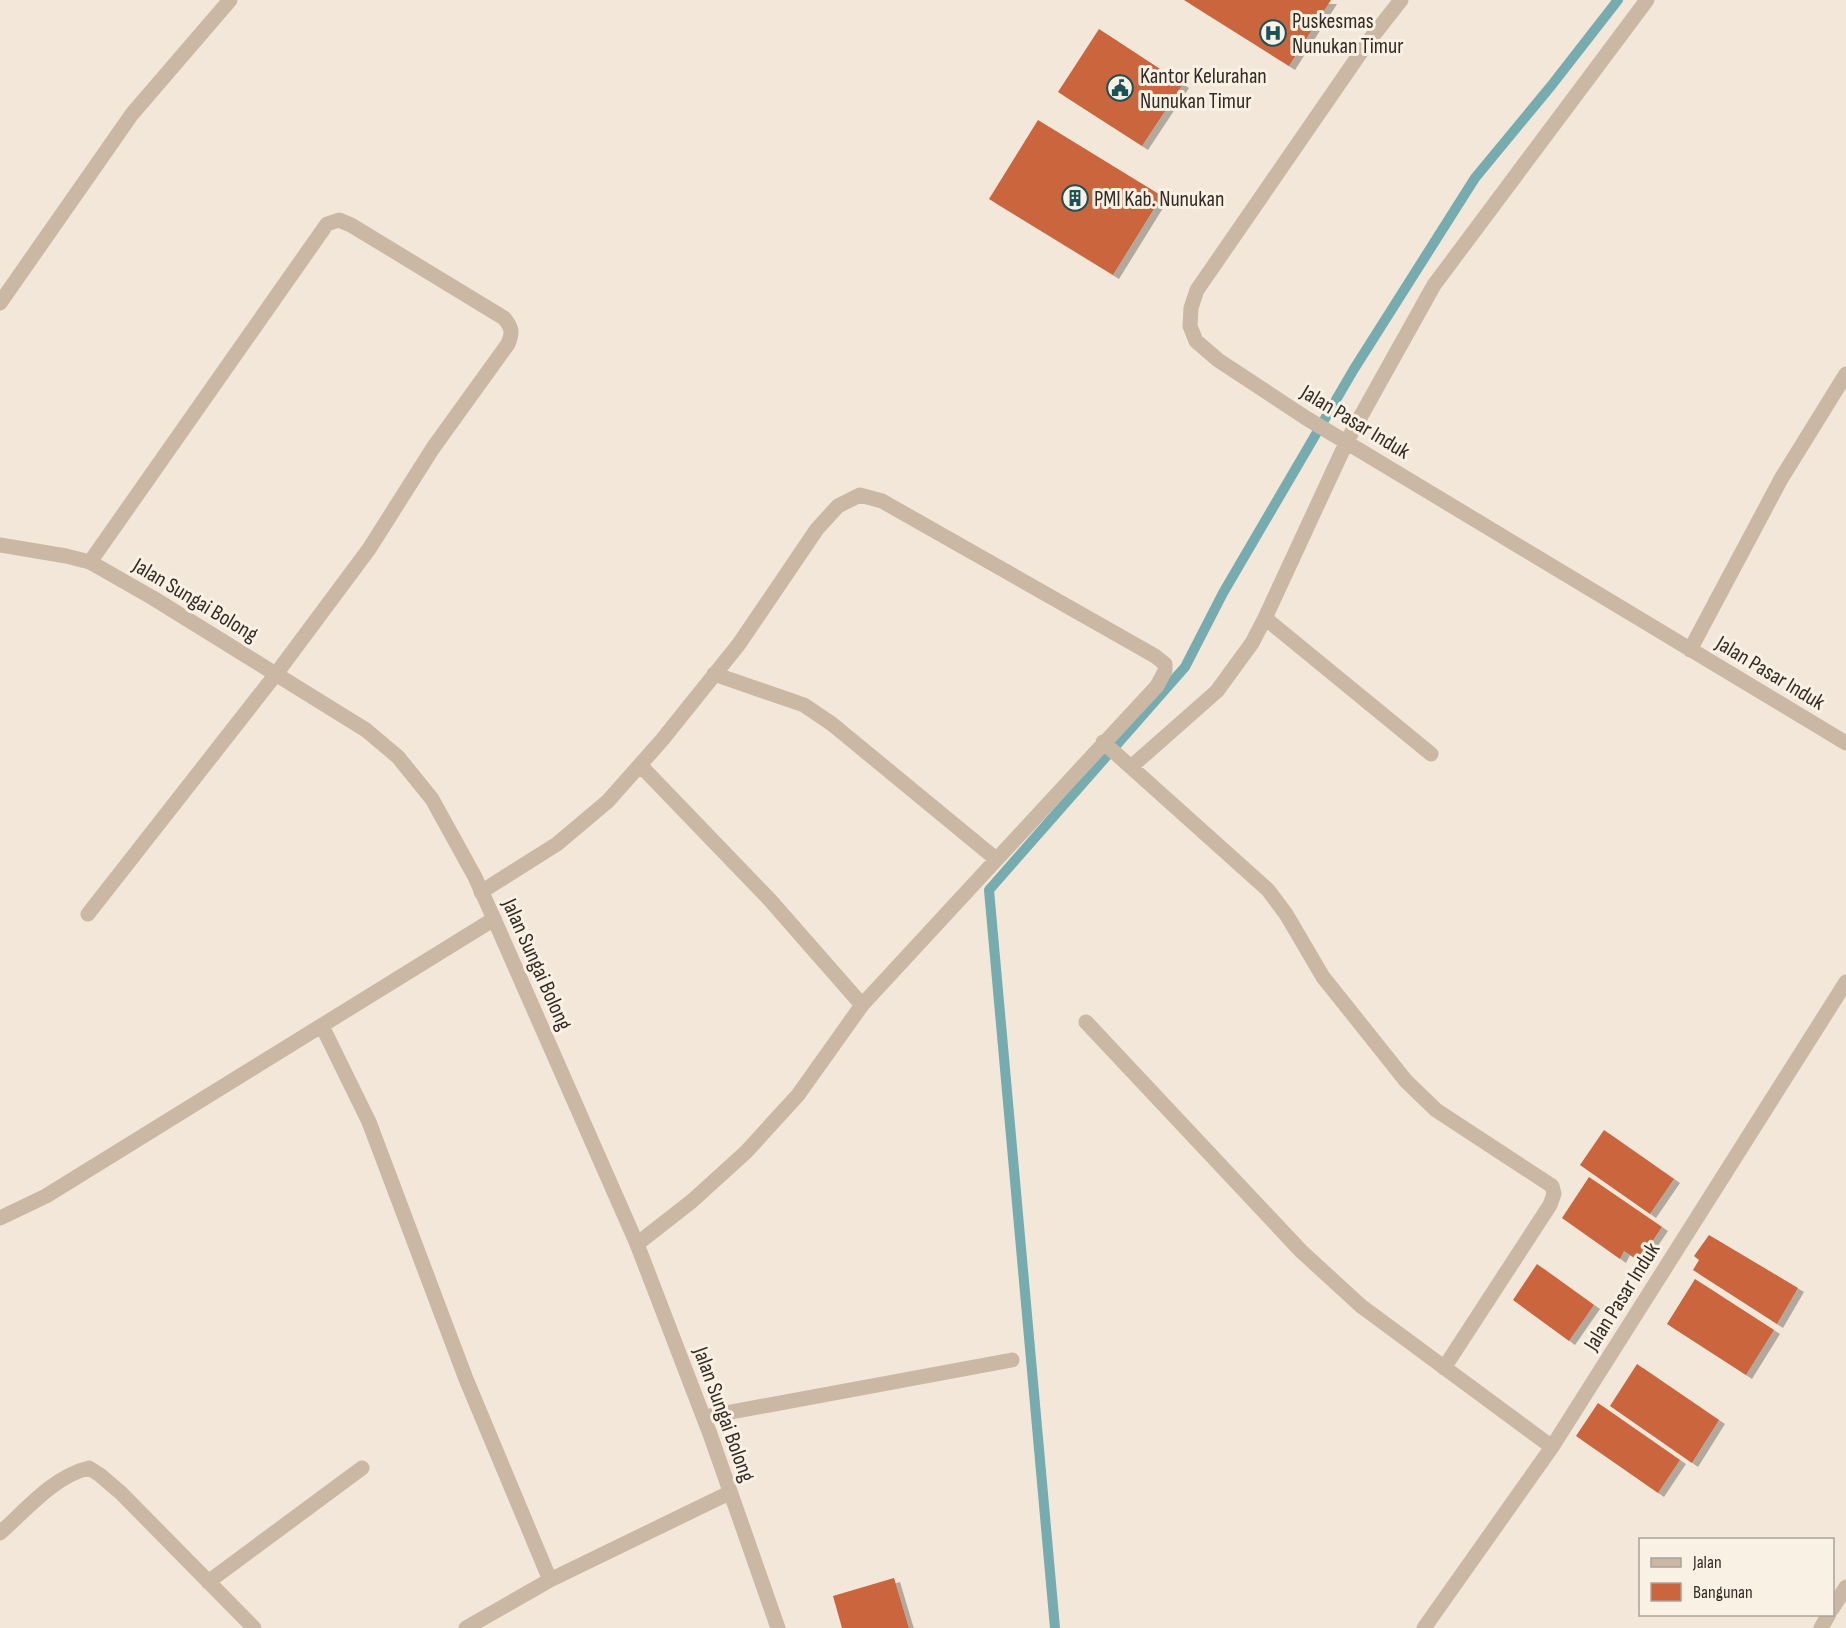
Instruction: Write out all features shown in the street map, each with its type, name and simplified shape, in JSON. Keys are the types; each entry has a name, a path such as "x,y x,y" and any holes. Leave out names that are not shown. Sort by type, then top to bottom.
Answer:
{"street":[{"path":"0,303 132,114 230,0"},
{"name":"Jalan Pasar Induk","path":"1401,0 1368,42 1197,290 1191,308 1190,326 1196,341 1218,360 1306,418 1846,743"},
{"path":"1132,766 1217,691 1252,643 1266,618 1340,437 1434,285 1647,0"},
{"path":"88,914 276,674 369,549 433,448 508,344 513,334 511,326 504,318 369,236 339,220 327,224 90,562"},
{"path":"1690,650 1781,479 1846,374"},
{"path":"481,892 557,844 608,801 739,644 817,529 838,506 860,495 882,501 1155,656 1165,664 1165,671 1157,686 862,1005 798,1095 746,1152 692,1201 637,1244"},
{"name":"Jalan Sungai Bolong","path":"0,545 90,562 153,598 366,730 398,757 432,799 494,919 637,1244 704,1417 778,1628"},
{"path":"1266,618 1431,754"},
{"path":"714,674 804,705 832,724 996,859"},
{"path":"1104,743 1268,890 1286,914 1323,977 1406,1081 1423,1098 1436,1110 1552,1186 1554,1194 1550,1205 1444,1368"},
{"path":"640,765 770,900 862,1005"},
{"path":"0,1218 46,1196 494,919"},
{"name":"Jalan Pasar Induk","path":"1424,1628 1552,1447 1846,982"},
{"path":"1086,1022 1301,1251 1361,1306 1552,1447"},
{"path":"322,1026 369,1122 466,1378 550,1580"},
{"path":"704,1417 1012,1360"},
{"path":"0,1533 59,1481 75,1471 89,1468 121,1494 254,1628"},
{"path":"207,1582 362,1468"},
{"path":"466,1628 550,1580 729,1493"},
{"path":"1834,1607 1846,1587"}],"building":[{"name":"Puskesmas Nunukan Timur","path":"1184,0 1331,0 1289,66"},
{"name":"Kantor Kelurahan Nunukan Timur","path":"1099,29 1183,84 1142,146 1058,92"},
{"name":"PMI Kab. Nunukan","path":"1038,120 1162,196 1113,275 989,199"},
{"path":"1604,1130 1674,1179 1650,1214 1580,1165"},
{"path":"1589,1177 1662,1227 1639,1261 1624,1251 1620,1259 1562,1218"},
{"path":"1709,1235 1798,1288 1777,1324 1693,1270 1699,1260 1694,1256"},
{"path":"1537,1264 1594,1305 1569,1341 1513,1300"},
{"path":"1695,1279 1774,1330 1746,1375 1667,1324"},
{"path":"1637,1364 1719,1420 1692,1463 1610,1406"},
{"path":"1598,1403 1680,1460 1658,1493 1576,1436"},
{"path":"894,1578 909,1628 842,1628 833,1596"}],"waterway":[{"path":"1055,1628 989,890 1185,667 1223,593 1354,369 1475,178 1618,0"}],"place":[{"name":"Puskesmas Nunukan Timur","path":"1273,33"},
{"name":"Kantor Kelurahan Nunukan Timur","path":"1120,88"},
{"name":"PMI Kab. Nunukan","path":"1075,198"}]}
